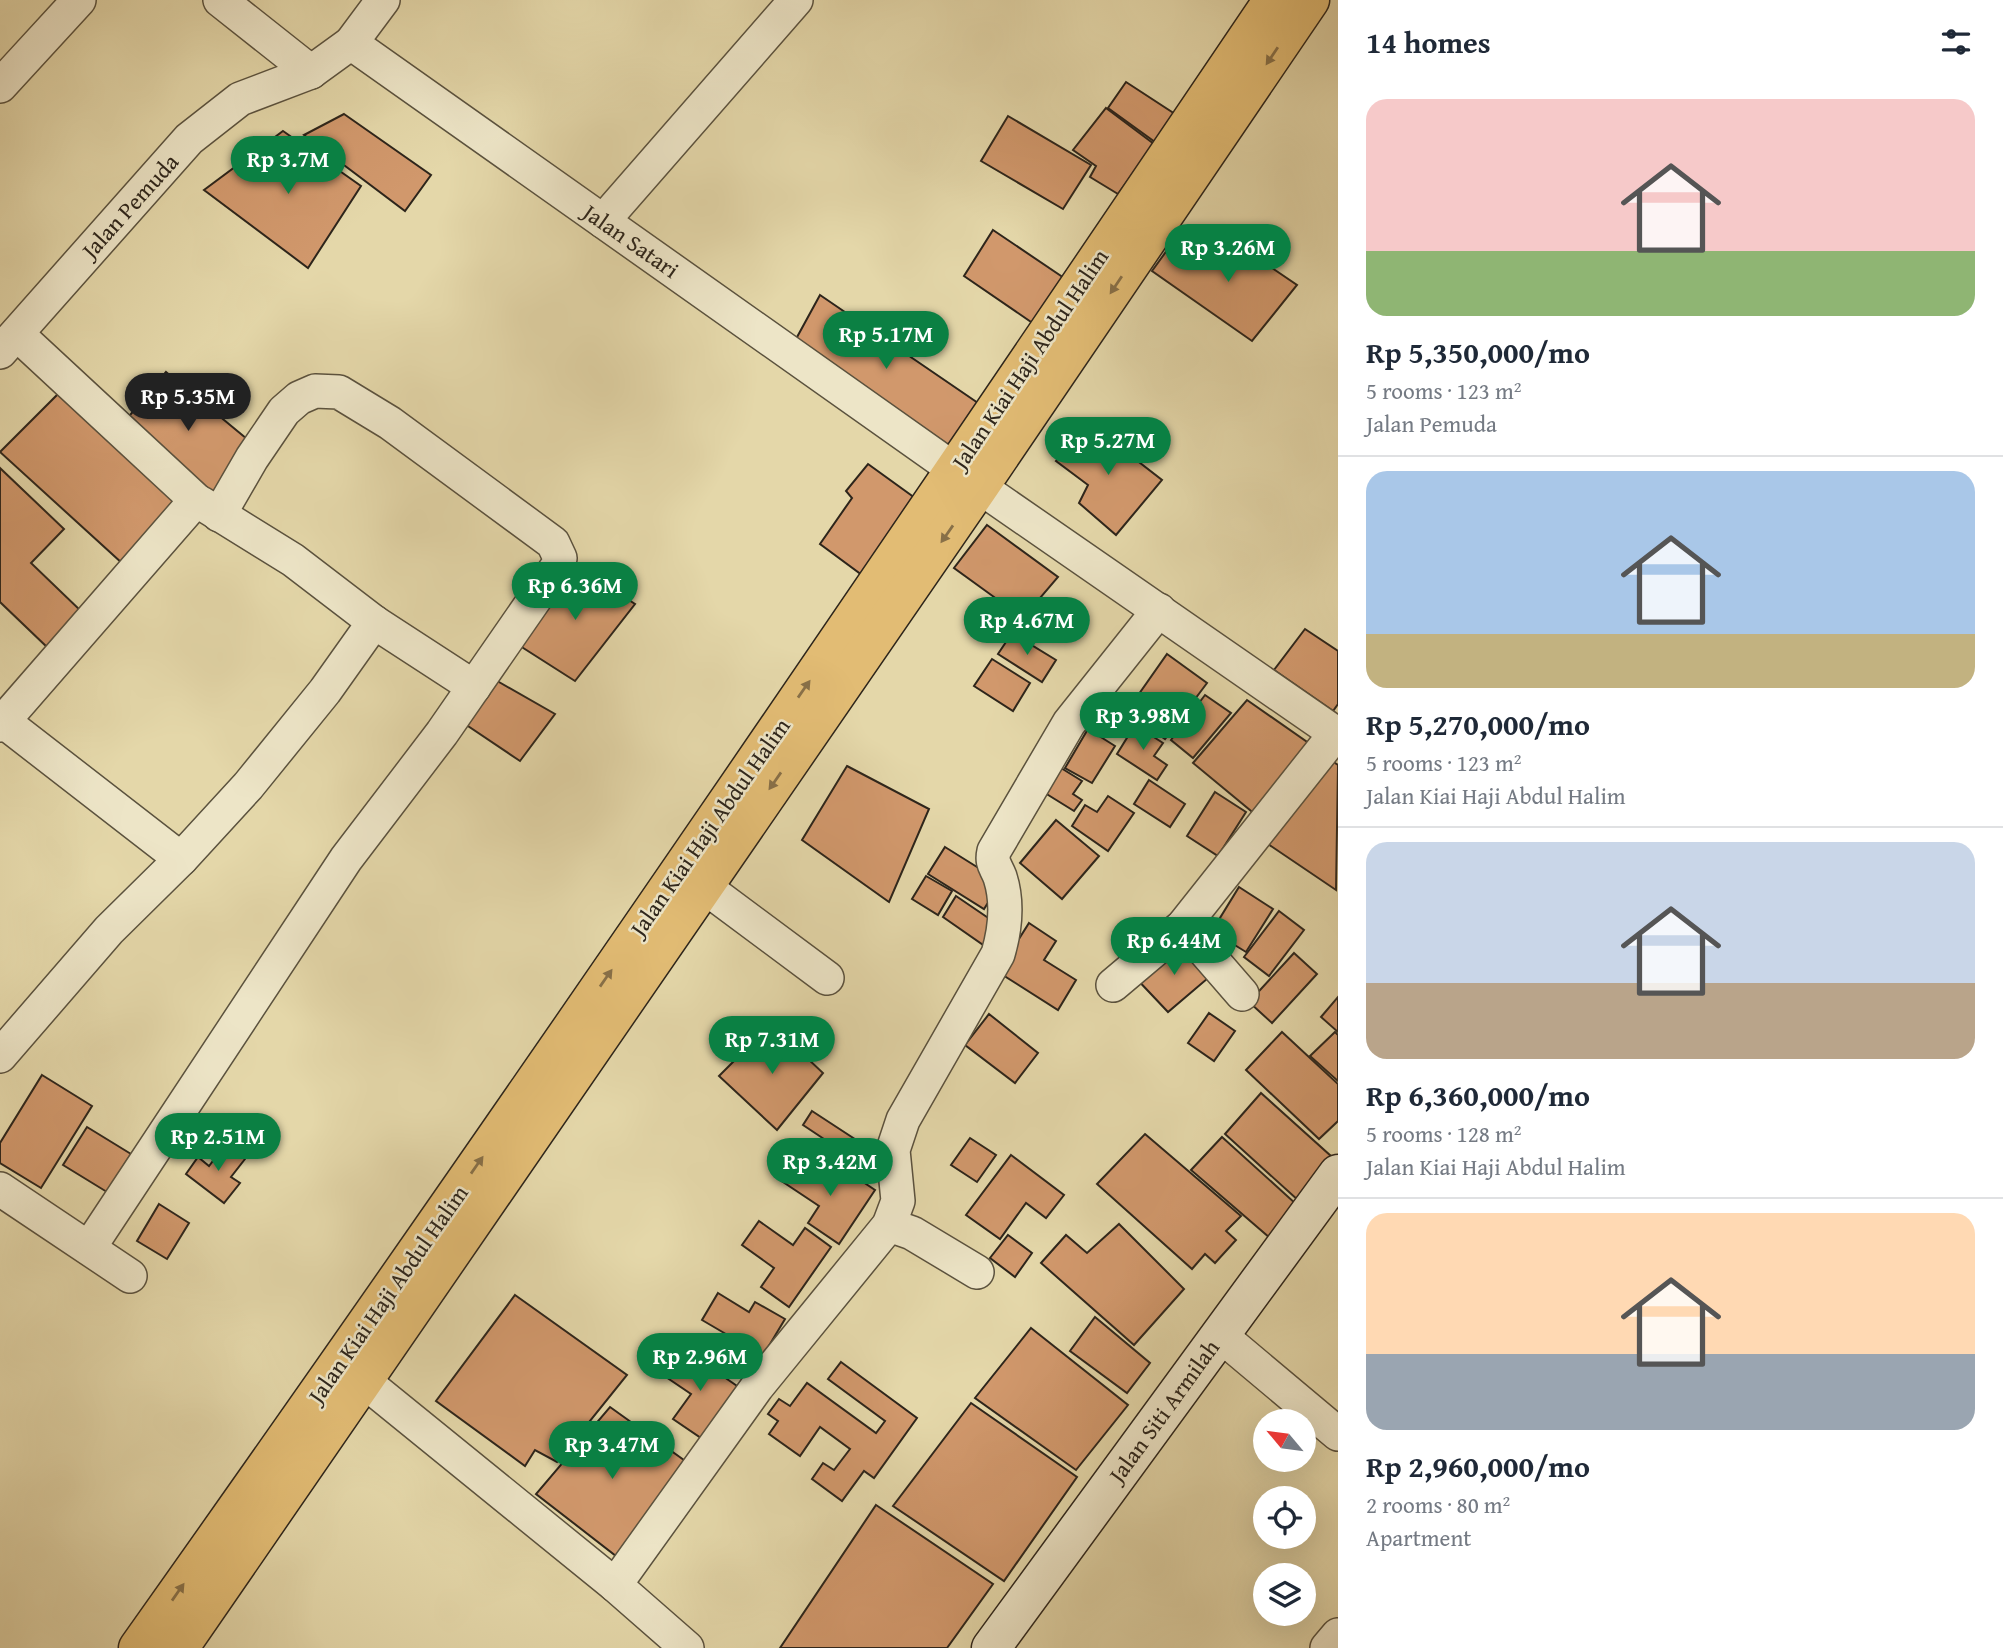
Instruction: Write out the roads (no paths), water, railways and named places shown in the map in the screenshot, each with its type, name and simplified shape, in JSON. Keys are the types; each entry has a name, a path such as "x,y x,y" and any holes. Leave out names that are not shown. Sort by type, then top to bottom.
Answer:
{"main road":[{"name":"Jalan Kiai Haji Abdul Halim","path":"179,1648 365,1381 702,885 1273,0"},
{"name":"Jalan Kiai Haji Abdul Halim","path":"138,1648 967,478 1310,0"},
{"name":"Jalan Siti Armilah","path":"991,1648 1338,1174"}],"street":[{"path":"0,86 79,0"},
{"path":"220,0 311,72"},
{"path":"351,43 383,0"},
{"path":"603,221 796,0"},
{"name":"Jalan Pemuda","path":"8,343 189,139 240,99 311,72 351,43"},
{"name":"Jalan Satari","path":"351,43 967,478 1330,729"},
{"path":"8,343 207,508 293,560 374,622 474,687"},
{"path":"89,1248 346,859 474,687 557,566 558,551 553,543 366,406 339,392 315,391 299,398 284,411 252,457 207,508 2,723 181,859"},
{"path":"615,1585 757,1387 889,1225 898,1201 893,1150 903,1120 998,954 1004,934 1003,898 1000,877 992,862 994,851 1069,723 1159,610"},
{"path":"0,1056 109,930 181,859 248,786 325,691 374,622"},
{"path":"1113,985 1183,926 1330,729"},
{"path":"702,885 827,978"},
{"path":"1183,926 1242,993"},
{"path":"0,1189 130,1276"},
{"path":"889,1225 912,1233 976,1272"},
{"path":"1220,1335 1338,1434"},
{"path":"365,1381 615,1585 687,1648"},
{"path":"1327,1648 1338,1635"}]}
